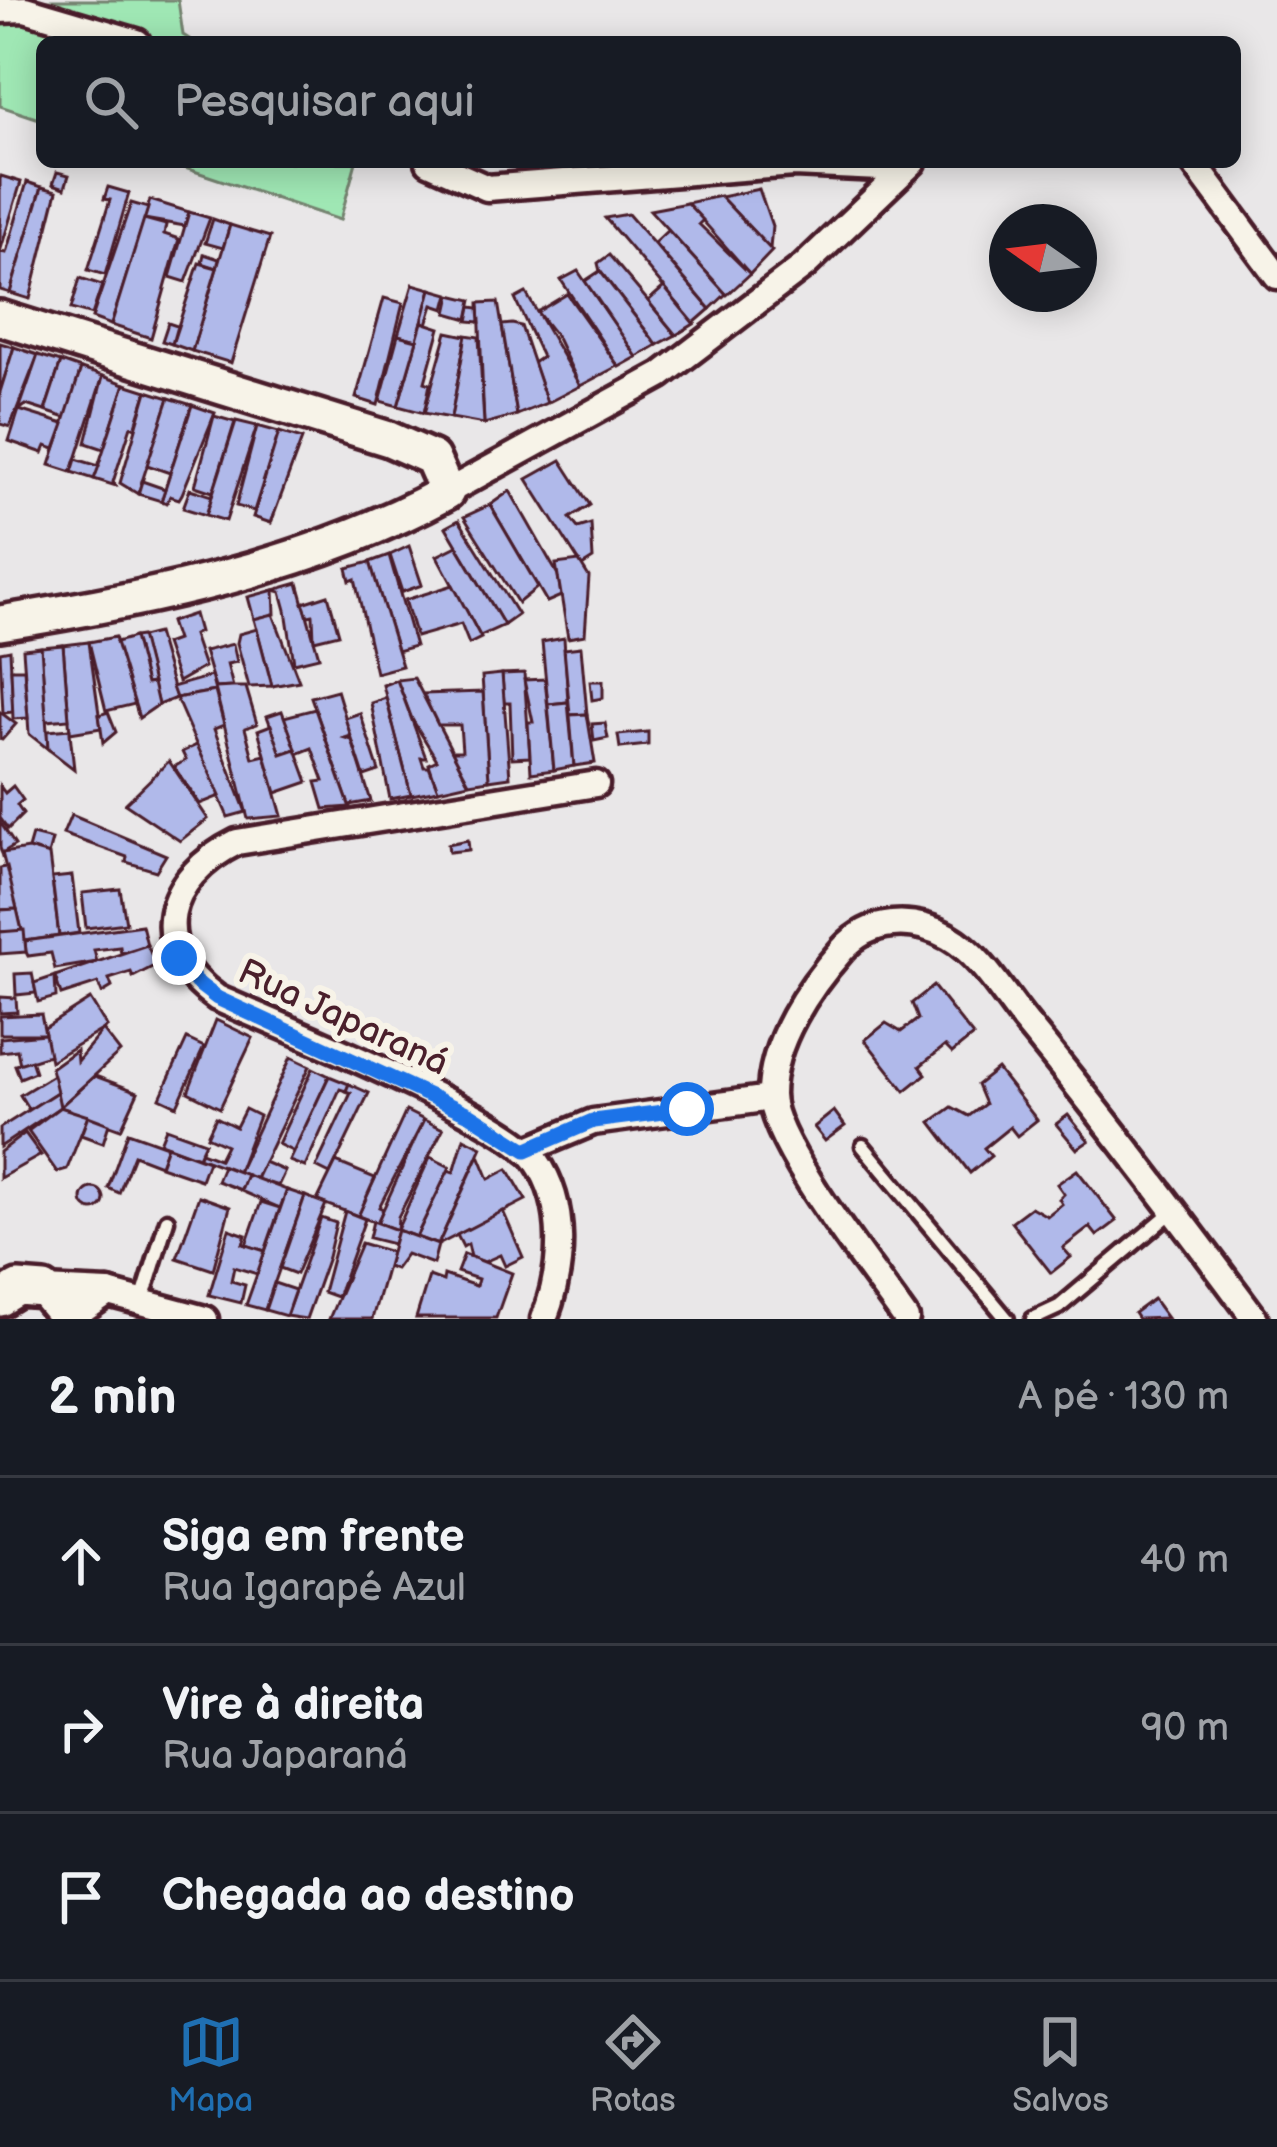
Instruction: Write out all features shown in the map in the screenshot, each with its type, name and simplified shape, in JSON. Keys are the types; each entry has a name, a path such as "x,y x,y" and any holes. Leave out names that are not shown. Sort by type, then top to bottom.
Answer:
{"main road":[{"path":"0,318 388,439 432,458 447,492 387,523 237,574 95,608 0,622"},
{"path":"16,1290 69,1319"}],"street":[{"path":"0,10 25,8 117,36"},
{"path":"442,168 487,188 743,168"},
{"path":"447,492 661,375 804,266 906,168"},
{"path":"1197,168 1277,277"},
{"name":"Rua Japaraná","path":"526,1150 471,1115 217,998 196,982 179,958 170,926 186,877 204,859 237,842 596,784"},
{"path":"906,1319 817,1190 782,1132 771,1098 781,1046 816,980 849,942 874,927 902,922 925,926 970,952 1255,1319"},
{"path":"544,1319 560,1260 557,1215 548,1184 526,1150 593,1121 771,1098"},
{"path":"16,1290 108,1293 205,1319"},
{"path":"69,1319 108,1293"}],"lane":[{"path":"863,1146 1007,1319"},
{"path":"1034,1319 1060,1307 1174,1210"},
{"path":"141,1302 166,1220"}],"green space":[{"path":"0,0 178,0 185,36 36,36 36,118 0,106"},
{"path":"185,168 354,168 340,220"}],"building":[{"path":"57,172 69,175 65,188 53,184"},
{"path":"0,179 21,182 0,252"},
{"path":"27,182 42,187 10,293 0,290 0,252 6,253"},
{"path":"42,187 57,191 30,299 10,293"},
{"path":"108,187 129,193 105,275 88,270 110,200 104,199"},
{"path":"759,189 772,226 770,249 721,197"},
{"path":"720,196 772,251 750,274 687,203"},
{"path":"150,200 189,212 185,226 144,219"},
{"path":"131,203 148,208 111,325 92,318"},
{"path":"687,203 703,220 699,224 750,274 727,295 650,210"},
{"path":"189,212 210,218 186,282 170,277"},
{"path":"628,214 710,309 694,323 605,218"},
{"path":"144,219 166,225 164,234 179,239 151,338 111,325"},
{"path":"213,219 230,225 223,248 205,243"},
{"path":"230,225 270,237 231,363 192,351"},
{"path":"668,230 726,294 710,309 654,243"},
{"path":"204,254 219,259 217,268 202,263"},
{"path":"609,255 676,335 657,345 600,271 598,263"},
{"path":"199,263 217,268 192,351 172,344"},
{"path":"578,271 637,357 619,367 561,280"},
{"path":"600,271 657,345 637,357 585,281"},
{"path":"80,278 102,285 92,315 71,309"},
{"path":"413,284 431,289 417,340 398,335"},
{"path":"664,287 694,324 676,335 648,301"},
{"path":"431,289 449,294 445,309 433,305 427,324 422,322"},
{"path":"526,293 580,386 547,403 533,363 542,357 515,299"},
{"path":"567,294 618,366 580,386 556,336 537,312"},
{"path":"451,295 472,300 468,319 447,313"},
{"path":"384,298 403,303 378,405 356,398"},
{"path":"498,302 517,415 484,424 479,303"},
{"path":"471,307 479,308 480,322 468,321"},
{"path":"422,322 440,328 425,382 430,384 424,413 398,406"},
{"path":"168,323 177,326 172,344 162,341"},
{"path":"502,325 521,326 547,403 517,415"},
{"path":"447,332 466,336 451,418 424,413"},
{"path":"398,335 417,340 398,406 380,401"},
{"path":"466,335 479,337 484,424 451,418"},
{"path":"0,343 14,347 0,392"},
{"path":"14,347 38,355 10,427 0,424 0,392"},
{"path":"38,355 61,362 45,411 26,405 19,410"},
{"path":"61,362 81,369 66,418 45,411"},
{"path":"81,369 103,376 72,472 50,465"},
{"path":"103,376 125,384 104,449 86,443"},
{"path":"125,384 147,391 135,428 131,426 113,482 116,486 94,479"},
{"path":"147,391 169,398 138,494 120,483"},
{"path":"169,398 192,405 170,473 147,465"},
{"path":"192,405 215,413 182,494 179,499 170,496 167,503 161,501"},
{"path":"19,410 64,424 55,449 46,446 43,453 9,441"},
{"path":"214,416 235,422 213,492 195,486"},
{"path":"236,421 257,426 226,521 206,515"},
{"path":"257,426 279,432 254,511 236,506"},
{"path":"279,432 302,439 271,523 253,517"},
{"path":"76,459 99,466 94,479 72,472"},
{"path":"561,460 590,505 570,518 578,528 591,524 593,559 582,566 527,479"},
{"path":"142,481 165,489 161,501 138,494"},
{"path":"190,489 212,496 206,515 183,508"},
{"path":"510,491 558,575 561,596 547,602 490,505"},
{"path":"490,505 538,587 518,603 464,517"},
{"path":"459,520 518,615 504,625 446,527"},
{"path":"409,546 422,585 402,592 390,555"},
{"path":"457,546 504,625 480,636 437,556"},
{"path":"389,555 415,646 397,651 370,562"},
{"path":"579,561 589,577 585,635 568,638 556,564"},
{"path":"370,562 402,666 376,673 355,579 350,581 347,568"},
{"path":"298,583 319,657 294,663 286,610 281,592 274,590"},
{"path":"453,585 481,638 469,644 461,624 416,637 405,600"},
{"path":"274,590 275,614 254,619 248,597"},
{"path":"328,595 339,634 314,640 313,615 308,616 303,603"},
{"path":"194,614 199,632 193,635 204,667 178,682 165,644 176,640 170,622"},
{"path":"273,614 299,681 272,686 254,619"},
{"path":"257,629 272,686 249,687 237,643 239,634"},
{"path":"157,633 176,698 158,705 141,637"},
{"path":"141,636 153,683 146,684 134,637"},
{"path":"115,637 135,704 106,711 89,642"},
{"path":"134,637 146,684 153,683 158,705 139,718 116,642"},
{"path":"564,638 568,702 548,704 542,642"},
{"path":"89,642 101,728 70,733 63,645"},
{"path":"233,644 237,662 227,664 233,687 215,688 204,651"},
{"path":"63,645 69,719 46,721 41,647"},
{"path":"41,647 48,749 29,734 23,649"},
{"path":"581,647 587,714 570,715 564,649"},
{"path":"10,650 13,712 3,713 0,652"},
{"path":"11,669 24,669 28,718 13,719"},
{"path":"524,673 530,757 512,758 510,703 504,703 502,674"},
{"path":"502,674 510,777 489,780 482,676"},
{"path":"211,676 215,691 176,698 172,687"},
{"path":"414,678 469,783 438,790 429,764 437,760 412,719 397,680"},
{"path":"545,679 554,770 531,773 528,722 533,722 524,680"},
{"path":"397,680 426,758 421,758 424,767 429,767 438,790 411,795 383,685"},
{"path":"590,681 603,681 603,698 592,700"},
{"path":"246,687 257,724 245,728 253,758 265,755 282,816 248,819 215,688"},
{"path":"337,690 351,736 345,738 352,740 371,801 349,805 311,697"},
{"path":"215,691 224,725 214,729 246,812 228,817 176,698"},
{"path":"483,692 489,780 469,783 452,751 462,751 460,725 438,725 423,694"},
{"path":"386,698 411,795 390,799 371,703"},
{"path":"568,702 574,766 554,770 548,704"},
{"path":"315,709 350,807 324,809 316,782 324,781 312,748 297,754 284,717"},
{"path":"282,711 296,749 281,754 267,716"},
{"path":"0,712 16,724 2,740 0,739"},
{"path":"108,712 116,732 103,743 99,715"},
{"path":"360,713 379,771 364,776 345,718"},
{"path":"587,714 595,763 574,766 570,715"},
{"path":"605,723 608,738 594,741 592,724"},
{"path":"271,725 281,754 296,749 308,782 276,793 258,730"},
{"path":"70,729 74,769 48,749 47,731"},
{"path":"648,732 648,745 620,748 618,735"},
{"path":"197,745 220,796 200,804 174,767 186,760 182,752"},
{"path":"169,761 208,819 180,841 125,804"},
{"path":"0,786 5,793 13,786 23,800 17,805 23,814 8,829 0,818"},
{"path":"71,815 166,855 156,871 126,862 127,857 63,834"},
{"path":"0,822 15,845 2,853 0,848"},
{"path":"32,835 52,840 48,855 28,849"},
{"path":"468,840 469,850 449,852 448,844"},
{"path":"28,849 49,855 59,936 25,941 2,853"},
{"path":"7,867 17,909 0,910 0,868"},
{"path":"72,876 79,933 59,936 52,878"},
{"path":"120,889 126,923 86,928 82,893"},
{"path":"17,909 22,931 0,932 0,910"},
{"path":"142,925 147,945 121,953 120,947 94,950 97,962 55,969 51,953 28,956 26,952 25,941"},
{"path":"24,930 26,952 0,954 0,932"},
{"path":"147,945 156,965 133,977 131,972 109,979 112,987 102,993 98,983 61,995 55,976"},
{"path":"32,973 36,993 16,995 15,974"},
{"path":"55,976 56,997 38,1002 34,983"},
{"path":"933,986 973,1036 952,1053 945,1046 920,1066 926,1074 905,1091 865,1040 886,1023 901,1032 918,1019 912,1003"},
{"path":"0,997 16,998 17,1012 0,1013"},
{"path":"90,999 107,1027 50,1061 43,1029"},
{"path":"41,1014 45,1034 0,1034 0,1016"},
{"path":"216,1020 253,1038 220,1108 188,1092"},
{"path":"103,1030 120,1052 60,1107 51,1068 76,1050 77,1061"},
{"path":"45,1034 49,1055 20,1064 17,1050 0,1052 0,1038"},
{"path":"187,1039 204,1047 177,1106 160,1098"},
{"path":"291,1057 310,1066 256,1179 238,1172"},
{"path":"31,1060 35,1072 20,1078 15,1065"},
{"path":"313,1068 329,1076 294,1152 278,1144"},
{"path":"997,1069 1037,1120 1017,1136 1010,1127 984,1148 991,1156 970,1173 931,1122 952,1107 969,1116 985,1104 977,1085"},
{"path":"53,1075 57,1092 29,1110 20,1095"},
{"path":"95,1076 138,1092 121,1129 60,1107"},
{"path":"329,1076 349,1084 346,1091 340,1089 305,1167 289,1161"},
{"path":"349,1084 369,1093 330,1174 316,1167 351,1093 346,1091"},
{"path":"57,1092 60,1107 0,1147 0,1128"},
{"path":"60,1107 88,1116 67,1169 57,1172 28,1131"},
{"path":"245,1109 259,1116 238,1172 198,1157 201,1152 219,1159 226,1145 207,1136 216,1117 236,1127"},
{"path":"406,1111 424,1120 379,1207 383,1209 377,1223 358,1216"},
{"path":"834,1111 845,1126 825,1141 814,1127"},
{"path":"1068,1115 1089,1141 1077,1149 1056,1124"},
{"path":"88,1116 109,1124 103,1143 81,1135"},
{"path":"424,1120 443,1129 398,1217 397,1230 377,1223"},
{"path":"166,1128 205,1142 198,1157 160,1143"},
{"path":"128,1132 167,1146 160,1165 134,1155 119,1193 108,1188"},
{"path":"25,1133 41,1155 0,1178 0,1152"},
{"path":"464,1138 482,1147 438,1245 416,1237 448,1170 454,1172"},
{"path":"167,1146 208,1161 201,1180 160,1166"},
{"path":"479,1155 489,1179 508,1169 526,1200 438,1245"},
{"path":"430,1157 450,1167 416,1237 397,1230"},
{"path":"264,1162 285,1171 278,1186 256,1179"},
{"path":"336,1162 375,1178 358,1216 317,1201"},
{"path":"223,1166 247,1175 241,1190 217,1181"},
{"path":"1077,1170 1117,1221 1097,1236 1090,1227 1063,1248 1071,1257 1051,1273 1011,1222 1031,1207 1047,1216 1062,1204 1059,1199 1064,1194 1057,1184"},
{"path":"247,1175 287,1190 280,1208 241,1191"},
{"path":"93,1188 104,1199 93,1210 82,1199"},
{"path":"287,1190 305,1196 265,1310 246,1305"},
{"path":"199,1196 230,1207 213,1270 177,1258"},
{"path":"305,1196 326,1204 296,1274 280,1268"},
{"path":"261,1202 280,1208 265,1251 246,1245"},
{"path":"345,1211 365,1219 337,1297 323,1292"},
{"path":"503,1211 523,1257 505,1266 500,1255 484,1262 471,1257 468,1244 463,1247 457,1235"},
{"path":"321,1218 336,1223 306,1319 286,1316"},
{"path":"373,1221 397,1230 393,1244 369,1238"},
{"path":"229,1229 246,1235 243,1244 265,1251 257,1274 234,1267 231,1281 245,1285 241,1303 209,1295"},
{"path":"397,1230 438,1245 433,1264 406,1254 395,1269 387,1266"},
{"path":"361,1243 391,1252 372,1319 329,1319"},
{"path":"464,1254 512,1273 496,1318 416,1318 429,1276 443,1281 444,1275 476,1286 478,1279 457,1272"},
{"path":"274,1283 295,1290 286,1316 265,1310"},
{"path":"1153,1299 1167,1318 1138,1319 1134,1313"}],"route":[{"path":"179,958 196,982 217,998 471,1115 526,1150 593,1121 687,1109"}]}
